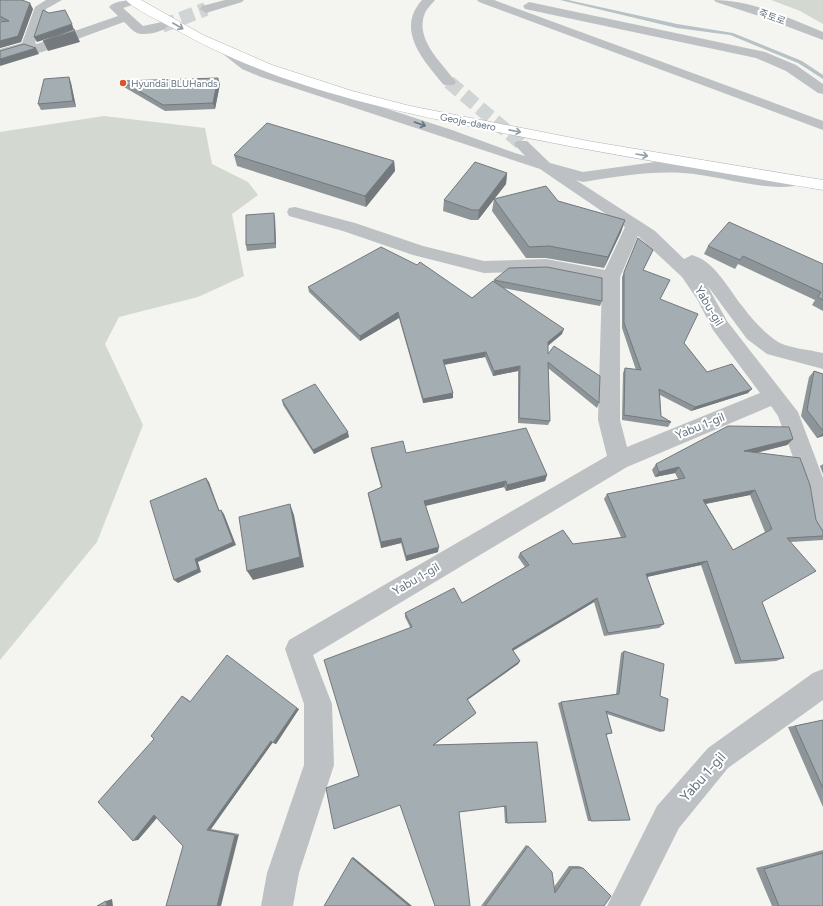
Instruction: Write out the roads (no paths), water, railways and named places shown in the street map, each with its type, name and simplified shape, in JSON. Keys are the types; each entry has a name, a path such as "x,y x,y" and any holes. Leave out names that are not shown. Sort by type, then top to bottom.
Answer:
{"main road":[{"name":"Geoje-daero","path":"133,0 199,38 228,51 267,68 347,94 410,110 588,146 823,185"},
{"name":"Geoje-daero","path":"216,31 253,48 316,72 415,101 578,131 762,161"}],"street":[{"path":"28,45 41,7 56,0"},
{"path":"104,0 115,7 140,30 162,26"},
{"path":"115,7 133,0"},
{"path":"206,9 238,0"},
{"path":"429,0 418,15 417,27 421,43 430,60 449,82"},
{"path":"483,0 823,126"},
{"path":"503,0 760,55 791,68 823,90"},
{"name":"죽토로","path":"720,0 766,14 823,36"},
{"name":"죽토로","path":"733,0 823,31"},
{"path":"0,53 28,45 37,49 126,17"},
{"path":"228,51 247,66 266,74 341,97 547,168 583,177 655,167 685,168 769,181 799,181"},
{"name":"Yabu-gil","path":"522,144 547,168 649,235 688,273 705,296 720,325 787,412 801,446 816,490 823,525"},
{"path":"595,176 613,193 634,207 719,286 735,311 754,334 774,349 823,361"},
{"path":"295,212 349,226 419,251 484,266 546,265 611,277"},
{"path":"619,460 609,420 611,277 634,225"},
{"name":"Yabu 1-gil","path":"277,906 283,873 319,765 318,704 298,649 619,460 774,396"},
{"name":"Yabu 1-gil","path":"623,906 668,817 718,758 823,683"}],"waterway":[{"path":"562,0 677,26 731,34 800,62 823,77"}],"tunnel":[{"path":"162,26 206,9"},
{"path":"449,82 522,144"}],"place":[{"name":"Hyundai BLUHands","path":"123,83"}]}
